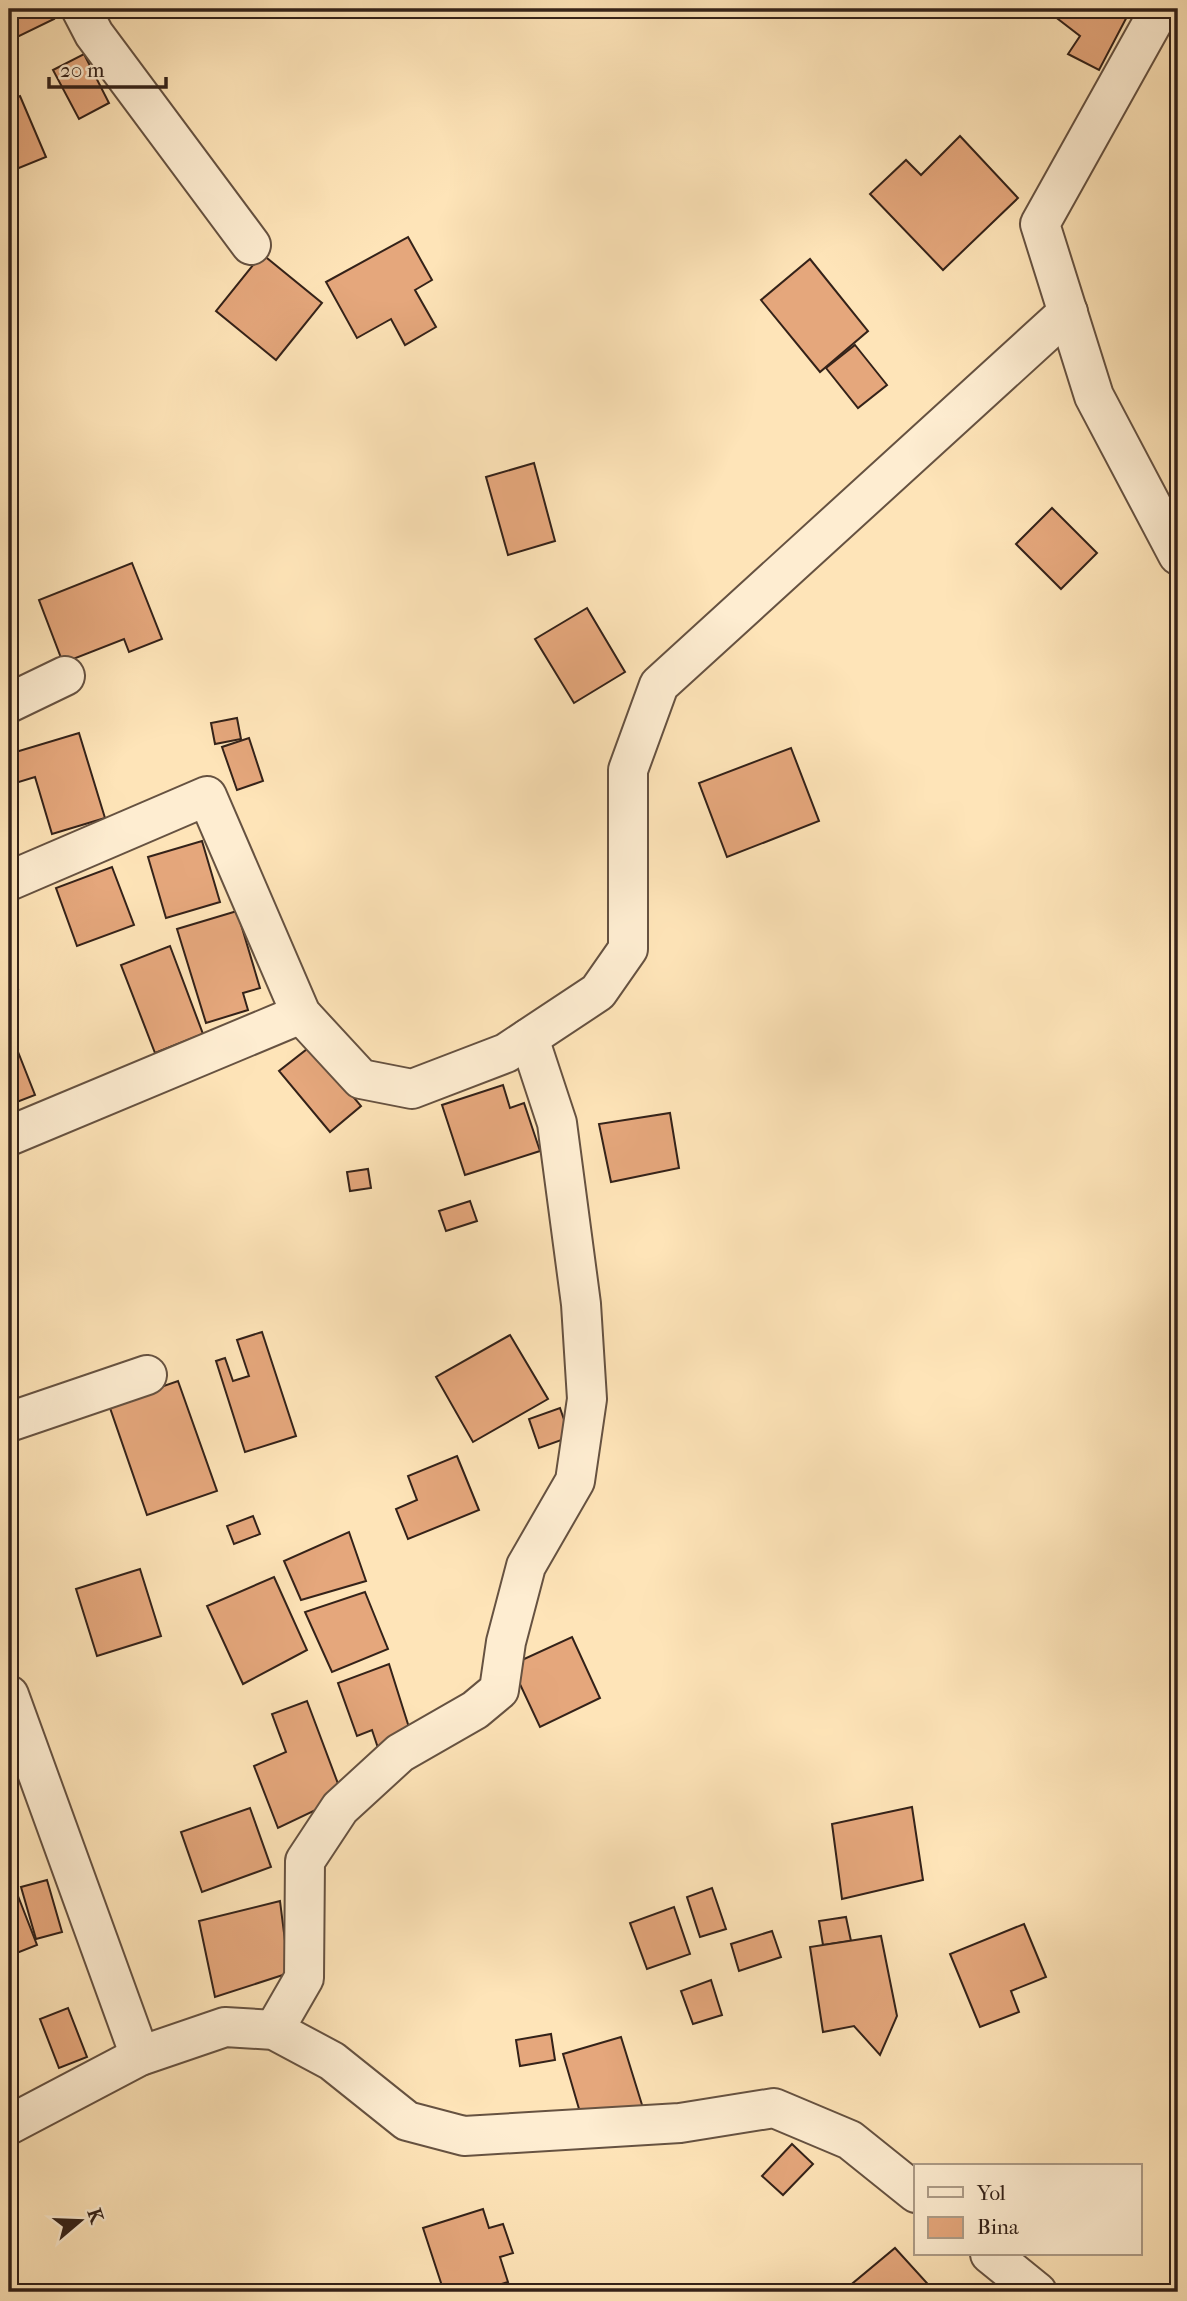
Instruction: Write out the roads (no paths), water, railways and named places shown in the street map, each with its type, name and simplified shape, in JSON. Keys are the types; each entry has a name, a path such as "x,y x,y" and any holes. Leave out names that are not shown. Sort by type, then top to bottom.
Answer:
{"street":[{"path":"81,9 94,34 251,245"},
{"path":"1160,9 1040,223 1094,396 1178,555"},
{"path":"9,881 207,796 300,1014 361,1079 412,1088 506,1053 598,992 628,949 628,770 659,685 1068,312"},
{"path":"9,704 65,676"},
{"path":"9,1136 300,1014"},
{"path":"274,2030 304,1978 305,1861 340,1808 400,1753 475,1710 499,1690 506,1642 526,1566 575,1481 587,1399 581,1304 557,1124 529,1038"},
{"path":"9,1422 147,1375"},
{"path":"9,1696 139,2056"},
{"path":"9,2125 139,2056 225,2027 274,2030 332,2062 407,2121 464,2136 680,2123 774,2108 850,2140 914,2191"},
{"path":"992,2256 1037,2292"}]}
